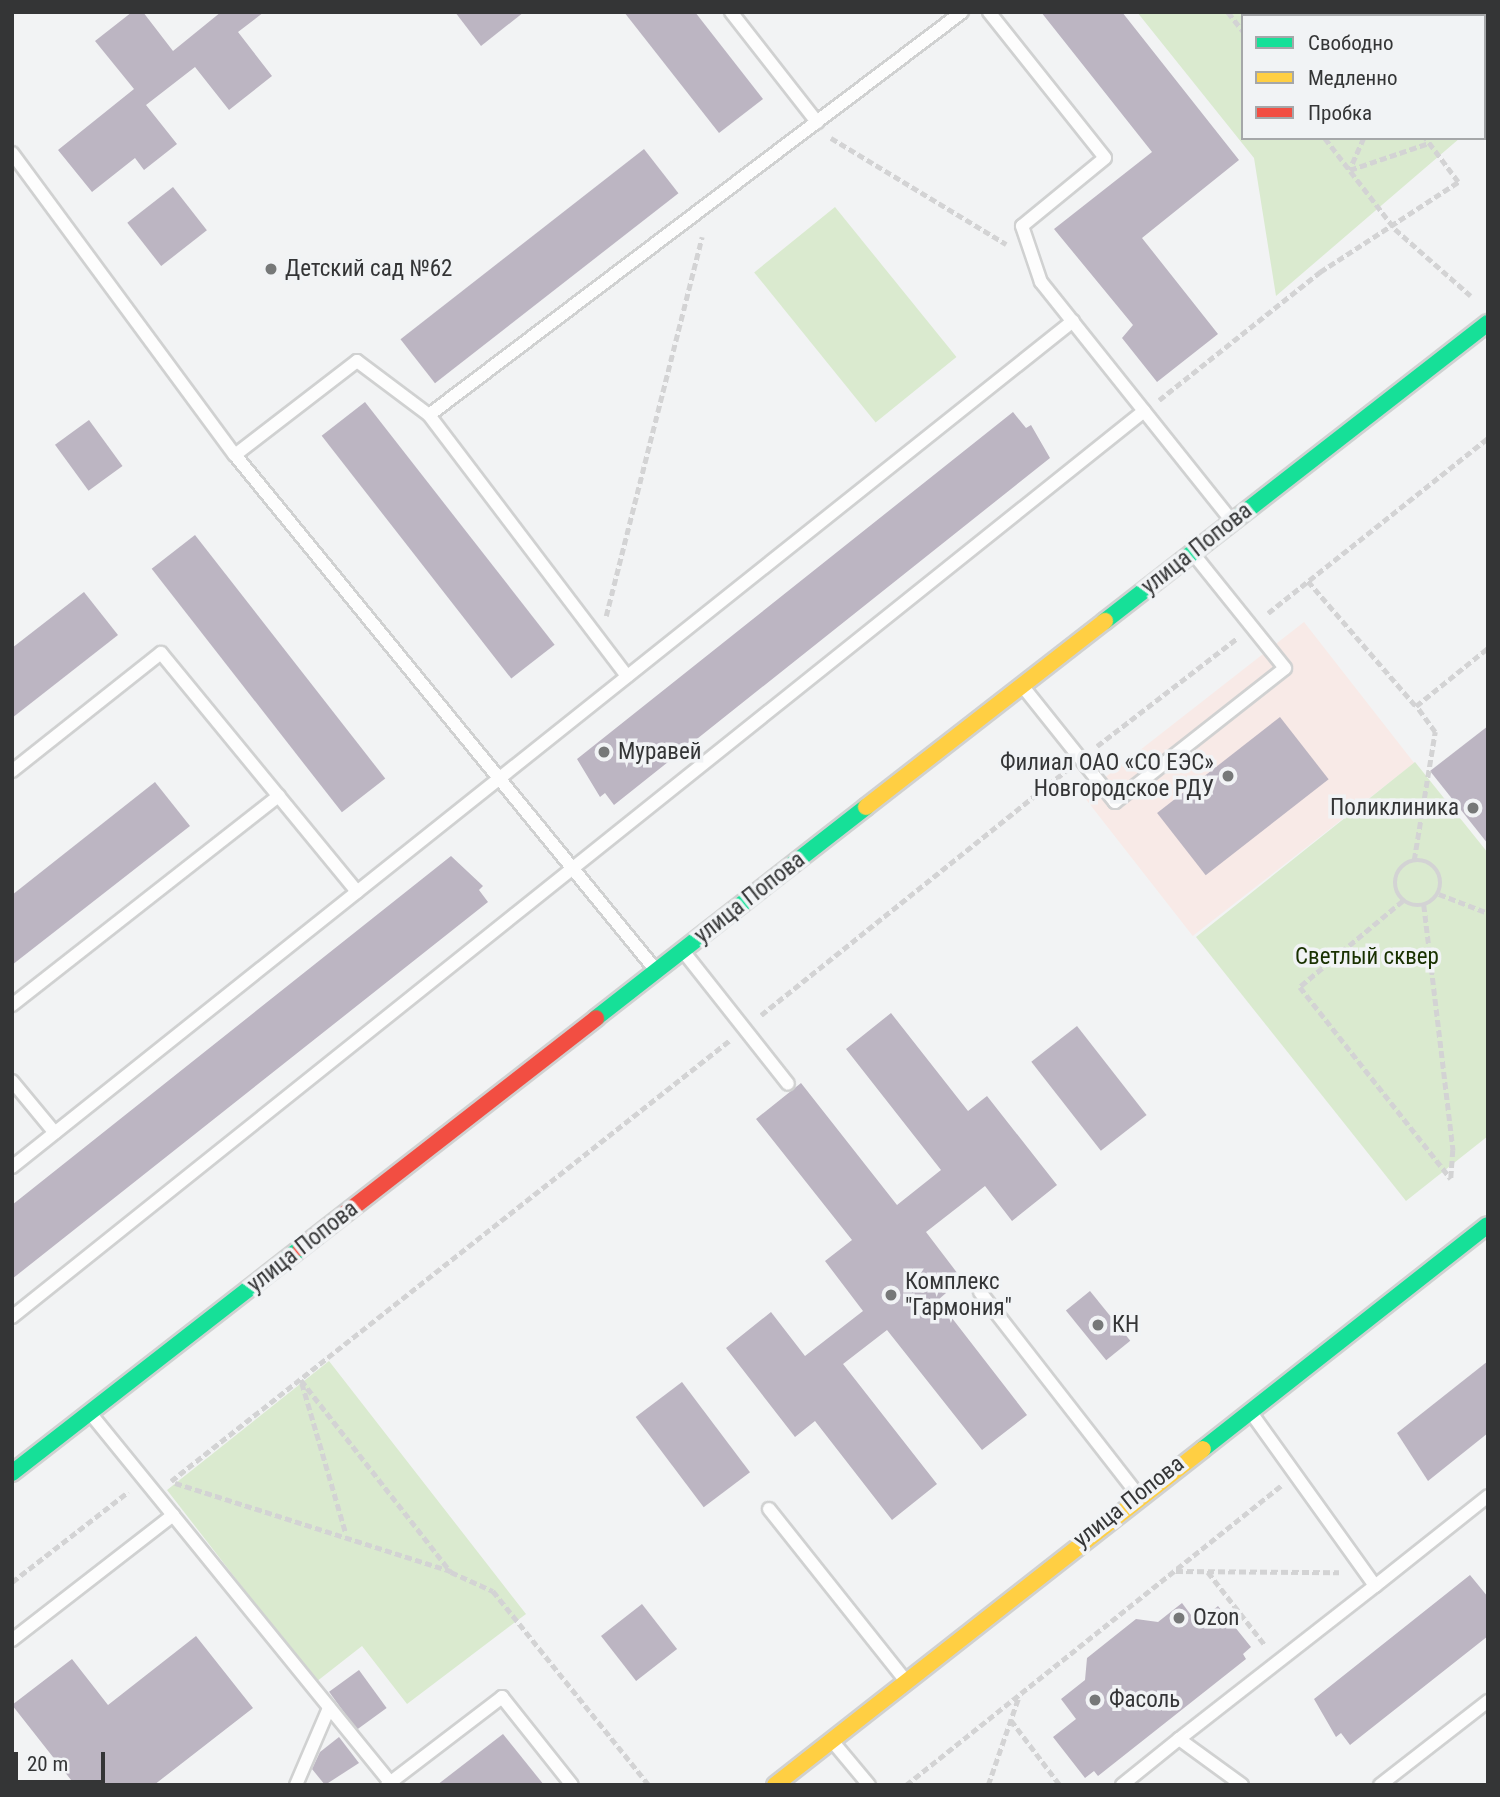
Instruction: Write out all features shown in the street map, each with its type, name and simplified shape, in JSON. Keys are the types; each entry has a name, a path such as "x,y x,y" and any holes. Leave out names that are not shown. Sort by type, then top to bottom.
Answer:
{"street":[{"name":"улица Попова","path":"12,1473 1488,323"},
{"name":"улица Попова","path":"775,1785 1138,1495 1488,1225"}],"lane":[{"path":"731,12 817,122"},
{"path":"429,415 962,12"},
{"path":"989,12 1105,158 1022,226 1041,282 1232,522"},
{"path":"12,153 235,455 503,776 657,971"},
{"path":"12,1167 1073,321"},
{"path":"235,455 357,361 429,415 627,676"},
{"path":"12,1317 1144,411"},
{"path":"1021,685 1115,802 1285,668 1192,552"},
{"path":"12,771 161,653 357,892"},
{"path":"12,1005 279,796"},
{"path":"682,951 788,1084"},
{"path":"12,1081 55,1133"},
{"path":"980,1292 1138,1495"},
{"path":"1248,1409 1298,1473 1375,1586"},
{"path":"90,1413 388,1784 502,1697 572,1785"},
{"path":"1122,1785 1487,1498"},
{"path":"769,1509 905,1681"},
{"path":"12,1640 173,1515"},
{"path":"1380,1785 1488,1701"},
{"path":"296,1785 329,1708"},
{"path":"1178,1739 1242,1785"},
{"path":"832,1740 869,1785"}],"path":[{"path":"1228,12 1241,28"},
{"path":"817,122 840,147 1034,260"},
{"path":"1327,140 1395,229 1474,299"},
{"path":"1350,170 1363,140"},
{"path":"1144,411 1320,272 1395,229 1458,182 1427,141 1350,170"},
{"path":"600,640 710,202"},
{"path":"1308,581 1416,706 1435,732 1414,860 1395,879 1403,901"},
{"path":"1416,706 1488,648"},
{"path":"1414,860 1436,870 1438,894"},
{"path":"1403,901 1424,905 1438,894"},
{"path":"1438,894 1488,913"},
{"path":"1403,901 1300,988 1451,1179 1453,1150 1424,905"},
{"path":"347,1534 301,1380 451,1572"},
{"path":"906,1785 1298,1473"},
{"path":"170,1482 347,1534 451,1572 493,1591 649,1785"},
{"path":"1175,1571 1364,1573"},
{"path":"1208,1571 1278,1662"},
{"path":"988,1785 1019,1695"},
{"path":"1011,1719 1060,1785"}],"shaded area":[{"path":"1304,622 1414,763 1193,936 1083,795"}],"green space":[{"path":"1137,12 1385,12 1241,14 1241,140 1458,140 1276,296 1254,158"},
{"path":"835,207 956,357 876,422 754,272"},
{"name":"Светлый сквер","path":"1415,762 1488,853 1488,1136 1406,1201 1196,937"},
{"path":"329,1361 526,1614 407,1704 362,1646 316,1682 167,1490"}],"building":[{"path":"132,12 143,12 173,51 221,12 264,12 238,32 272,76 229,110 195,67 146,105 177,144 144,170 135,158 92,192 58,150 134,89 95,41"},
{"path":"455,12 524,12 481,46"},
{"path":"624,12 695,12 763,99 719,133"},
{"path":"1041,12 1122,12 1239,160 1142,238 1218,334 1157,382 1122,338 1133,325 1054,229 1152,152"},
{"path":"644,149 678,193 435,383 401,339"},
{"path":"173,187 207,230 161,266 127,223"},
{"path":"365,402 555,645 511,679 322,436"},
{"path":"1013,412 1026,428 1031,425 1050,458 614,805 605,793 600,797 577,759"},
{"path":"89,420 123,466 89,491 55,445"},
{"path":"195,535 385,778 342,812 152,569"},
{"path":"84,592 118,635 12,718 12,648"},
{"path":"1280,717 1329,779 1206,875 1157,813"},
{"name":"Поликлиника","path":"1488,726 1488,844 1430,771"},
{"path":"155,782 190,826 12,965 12,895"},
{"path":"451,856 483,886 479,890 488,902 12,1279 12,1205"},
{"path":"891,1013 968,1111 987,1096 1057,1185 1012,1221 985,1186 926,1232 958,1274 941,1287 946,1293 938,1300 1027,1415 982,1450 887,1330 843,1364 937,1484 892,1520 815,1421 795,1437 726,1348 771,1312 805,1356 863,1311 825,1261 852,1240 756,1119 801,1083 897,1205 941,1170 846,1049"},
{"path":"1077,1026 1147,1115 1101,1151 1031,1062"},
{"name":"КН","path":"1090,1291 1130,1341 1106,1360 1066,1311"},
{"path":"1488,1361 1488,1433 1428,1481 1397,1433"},
{"path":"682,1382 750,1472 704,1507 636,1417"},
{"path":"1470,1575 1488,1597 1488,1636 1350,1745 1341,1733 1336,1737 1314,1699"},
{"path":"1182,1603 1197,1623 1218,1606 1251,1647 1243,1654 1246,1659 1098,1776 1094,1771 1085,1778 1053,1737 1076,1719 1061,1699 1085,1680 1087,1658 1136,1619 1158,1622"},
{"path":"642,1604 677,1649 636,1681 601,1636"},
{"path":"196,1636 253,1708 154,1785 75,1785 12,1705 72,1659 108,1705"},
{"path":"359,1670 387,1708 357,1730 329,1692"},
{"path":"503,1734 544,1785 437,1785"},
{"path":"339,1737 359,1763 325,1785 312,1769 320,1752"}],"traffic: fast":[{"path":"1105,621 1488,323"},
{"path":"596,1018 866,807"},
{"path":"1203,1449 1488,1225"},
{"path":"12,1473 301,1248"}],"traffic: slow":[{"path":"866,807 1105,621"},
{"path":"775,1785 1203,1449"}],"traffic: jam":[{"path":"301,1248 596,1018"}],"place":[{"name":"Детский сад №62","path":"271,269"},
{"name":"Муравей","path":"604,752"},
{"name":"Филиал ОАО «СО ЕЭС» Новгородское РДУ","path":"1228,776"},
{"name":"Поликлиника","path":"1473,808"},
{"name":"Комплекс \"Гармония\"","path":"891,1295"},
{"name":"КН","path":"1098,1325"},
{"name":"Ozon","path":"1179,1618"},
{"name":"Фасоль","path":"1095,1700"}]}
